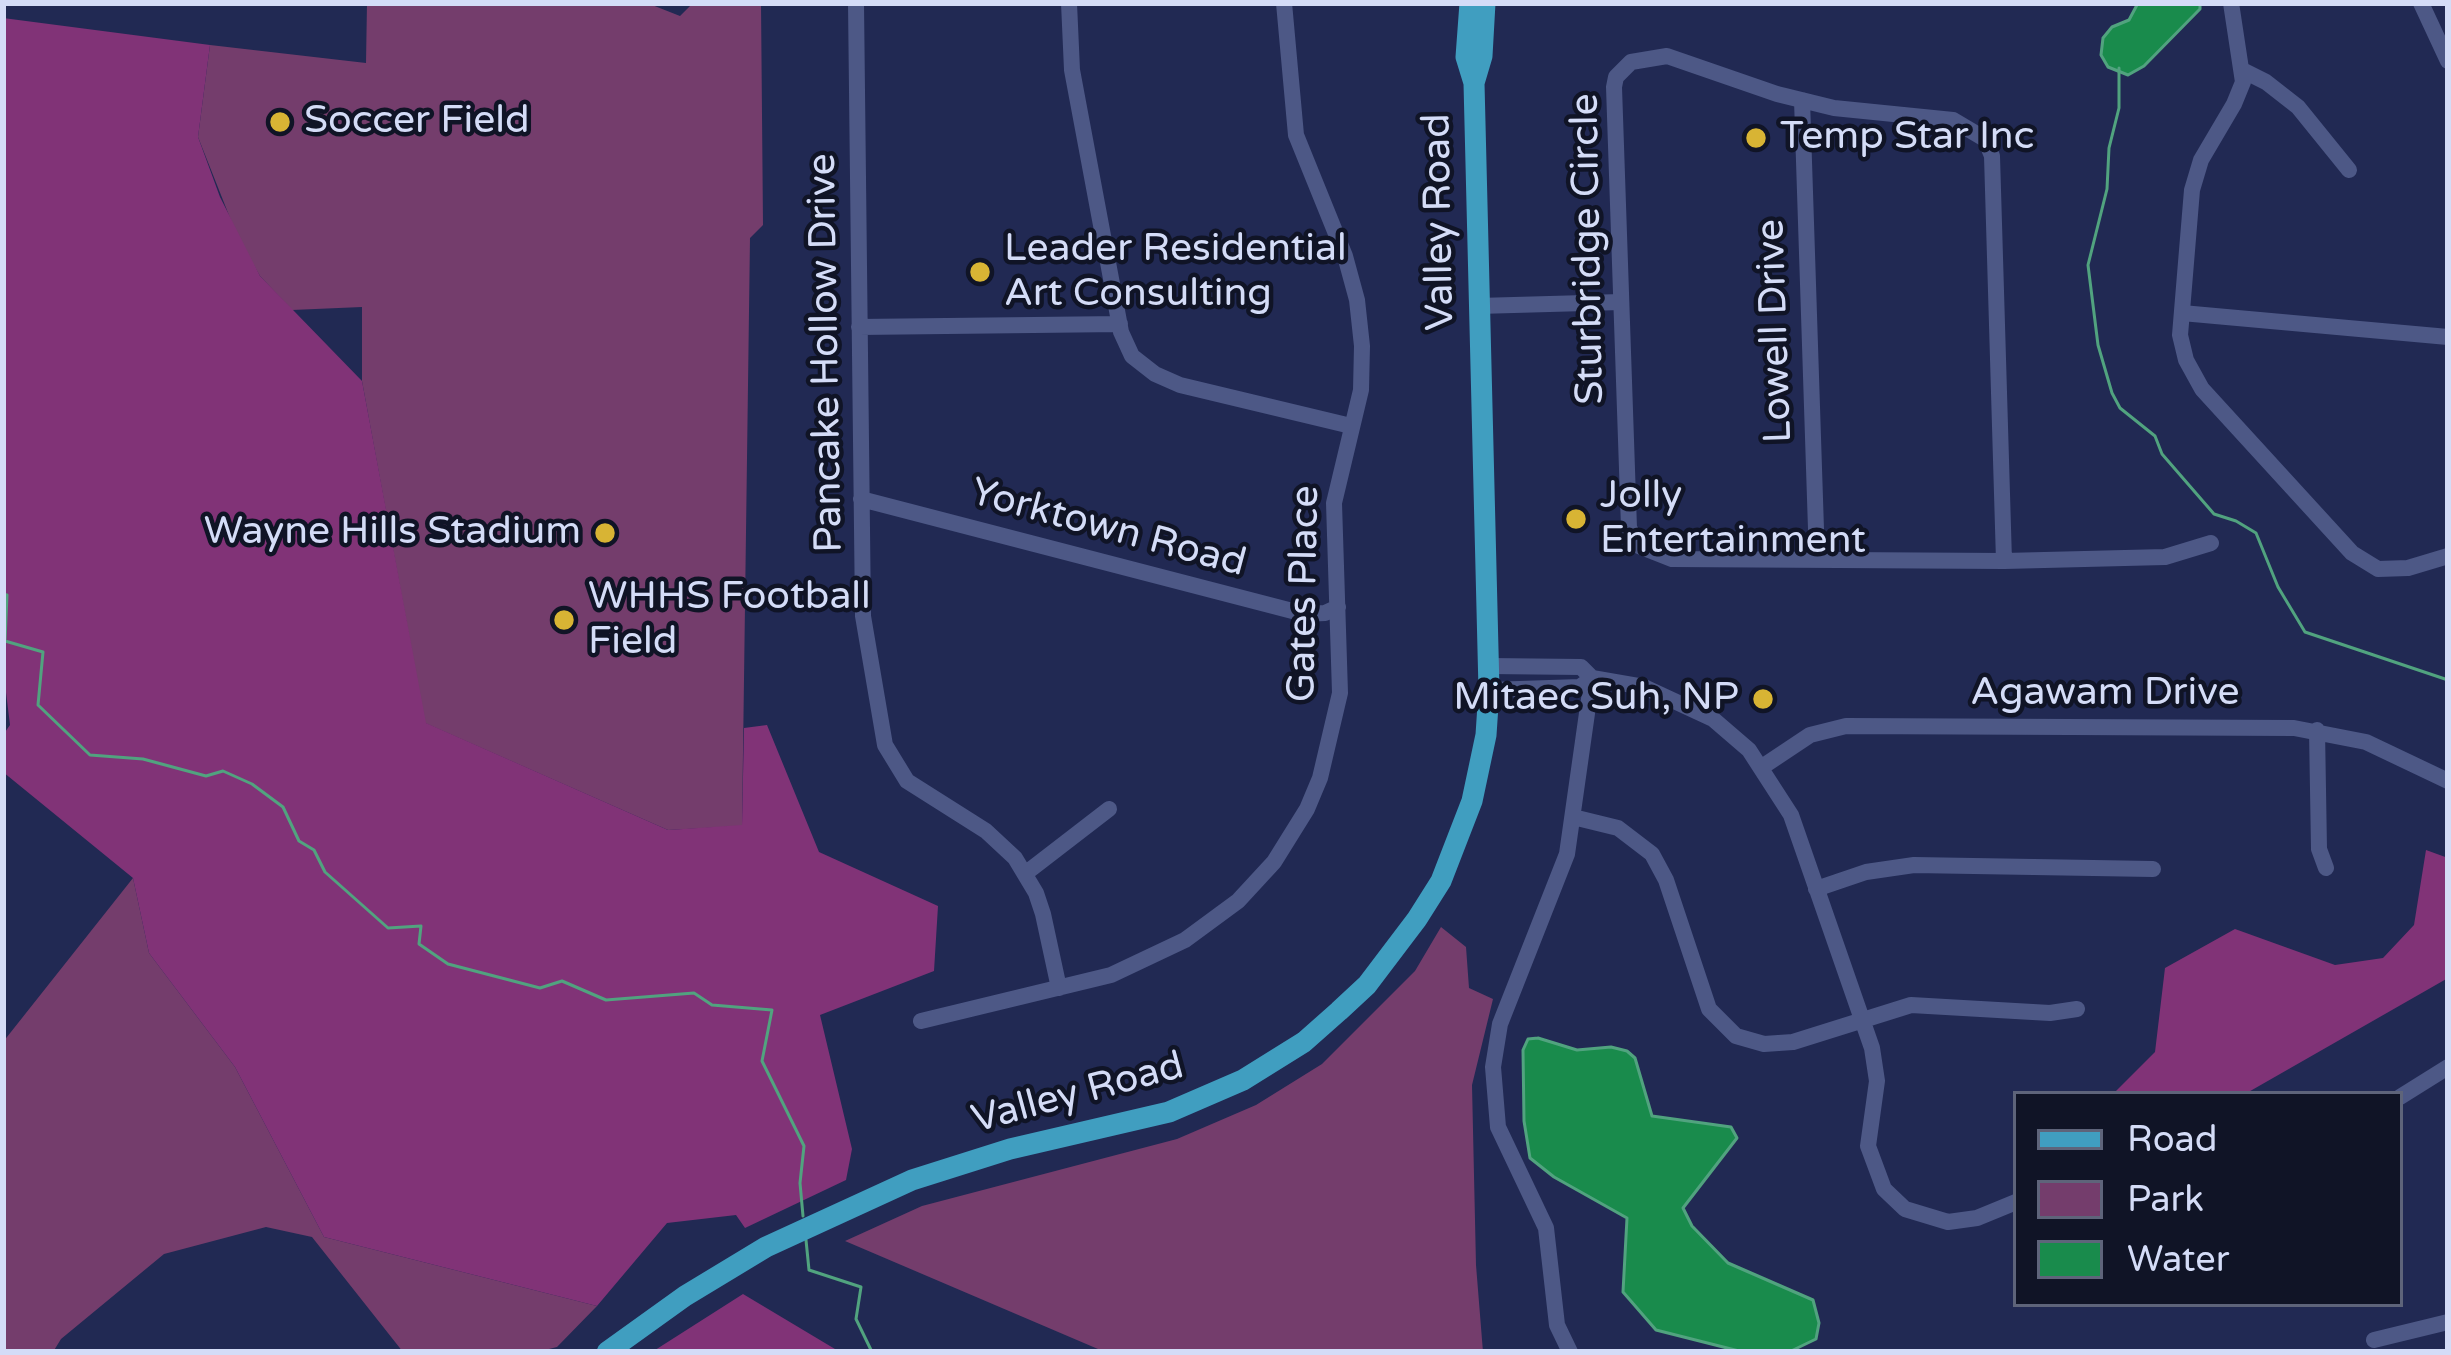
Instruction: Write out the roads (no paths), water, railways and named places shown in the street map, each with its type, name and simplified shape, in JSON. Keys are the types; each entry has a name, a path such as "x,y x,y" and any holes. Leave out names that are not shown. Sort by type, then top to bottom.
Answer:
{"main road":[{"name":"Valley Road","path":"607,1352 727,1270 832,1215 968,1161 1186,1106 1258,1072 1304,1042 1367,986 1418,920 1441,881 1476,784 1489,690 1474,83 1466,57 1469,3"},
{"name":"Valley Road","path":"1474,83 1482,56 1485,3"}],"street":[{"name":"Pancake Hollow Drive","path":"856,3 866,649 889,755 908,782 986,831 1026,873 1043,914 1059,988"},
{"path":"1069,3 1072,70 1120,324 1132,356 1180,385 1351,426"},
{"name":"Gates Place","path":"921,1022 1111,975 1185,940 1238,901 1274,862 1307,809 1330,747 1340,693 1334,503 1363,368 1357,300 1345,256 1296,136 1284,3"},
{"path":"2231,3 2243,82 2201,160 2192,190 2180,335 2186,359 2202,389 2352,553 2378,569 2408,568 2448,556"},
{"path":"2421,3 2448,62"},
{"name":"Sturbridge Circle","path":"1816,560 1672,560 1649,553 1632,538 1614,87 1622,69 1642,58 1666,56 1802,100 1884,115 1953,120 1976,131 1990,149 2004,561"},
{"path":"2242,70 2298,107 2349,170"},
{"name":"Lowell Drive","path":"1802,100 1816,560"},
{"path":"1478,306 1621,302"},
{"path":"2182,313 2448,337"},
{"path":"860,327 1120,324"},
{"name":"Yorktown Road","path":"861,499 1304,614 1338,607"},
{"path":"1816,560 2165,557 2211,542"},
{"path":"1489,666 1581,667 1592,678 1668,695 1713,718 1762,767 1791,815 1873,1048 1877,1081 1868,1146 1876,1173 1894,1200 1918,1215 1948,1222 1977,1218 2013,1203"},
{"path":"1489,690 1580,687 1592,678"},
{"path":"1570,1352 1557,1324 1546,1228 1503,1142 1492,1084 1500,1024 1560,879 1592,678"},
{"name":"Agawam Drive","path":"1762,767 1794,742 1846,726 2317,730 2366,742 2448,781"},
{"path":"2317,730 2319,849 2326,868"},
{"path":"1026,873 1108,809"},
{"path":"1573,817 1618,828 1652,854 1666,880 1709,1009 1724,1029 1750,1041 1779,1044 1892,1008 1930,1003 2050,1013 2077,1009"},
{"path":"1816,889 1866,872 1914,865 2153,869"},
{"path":"2403,1095 2448,1066"},
{"path":"2374,1340 2448,1322"}],"water":[{"path":"2138,3 2200,3 2200,9 2144,66 2128,75 2108,67 2101,55 2103,38 2112,27 2129,20"},
{"path":"1528,1039 1577,1050 1611,1047 1627,1051 1635,1058 1652,1116 1731,1127 1737,1138 1683,1208 1692,1226 1728,1263 1813,1300 1819,1323 1816,1339 1789,1352 1739,1351 1656,1330 1623,1292 1627,1218 1530,1158 1523,1050"}],"waterway":[{"path":"2119,68 2119,108 2109,148 2107,189 2088,265 2098,345 2120,408 2155,436 2162,454 2214,514 2256,533 2278,587 2305,632 2448,680"},
{"path":"3,594 7,595 5,641 43,652 38,705 90,755 143,759 206,776 223,771 252,784 283,807 299,841 314,850 325,872 388,928 421,926 419,944 448,964 540,988 562,981 606,1000 694,993 712,1005 772,1010 762,1061 804,1146 803,1216"},
{"path":"806,1240 809,1270 861,1287 856,1319 872,1352"}],"place":[{"name":"Soccer Field","path":"280,122"},
{"name":"Temp Star Inc","path":"1756,138"},
{"name":"Leader Residential Art Consulting","path":"980,272"},
{"name":"Jolly Entertainment","path":"1576,519"},
{"name":"Wayne Hills Stadium","path":"605,533"},
{"name":"WHHS Football Field","path":"564,620"},
{"name":"Mitaec Suh, NP","path":"1763,699"}]}
